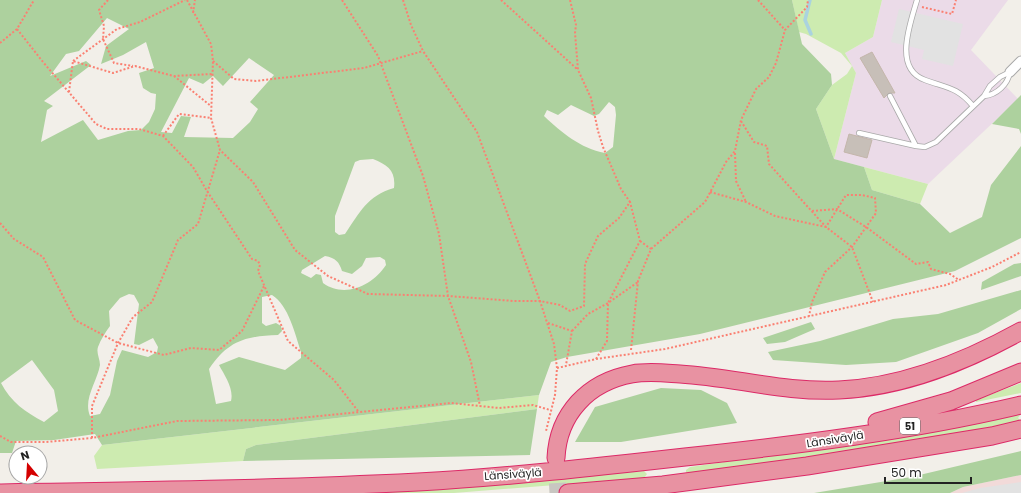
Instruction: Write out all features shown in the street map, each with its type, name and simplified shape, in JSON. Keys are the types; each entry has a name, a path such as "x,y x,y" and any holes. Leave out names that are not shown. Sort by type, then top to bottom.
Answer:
{"highway":[{"path":"556,458 561,428 574,406 592,389 616,378 652,372 699,375 803,389 839,390 859,388 892,383 938,370 1021,331"},
{"path":"798,445 950,401 1021,372"},
{"name":"Länsiväylä","path":"0,493 279,487 418,482 569,470 798,445 987,413 1021,405"},
{"name":"Länsiväylä","path":"568,493 663,485 807,466 992,436 1021,429"}],"street":[{"path":"1010,72 1021,61"}],"lane":[{"path":"917,0 906,49 908,65 915,74 924,80 957,90 973,106"},
{"path":"984,96 995,93 1006,83 1010,72"},
{"path":"859,133 916,146 925,146 936,142 984,96 986,91 1000,77 1010,72"},
{"path":"890,96 916,146"}],"path":[{"path":"0,43 17,29 34,0"},
{"path":"108,0 99,10 104,26 103,39 114,63 135,66 174,76 212,74"},
{"path":"68,93 73,61 117,29 140,22 186,0 209,37 213,61 211,118 220,150 253,182 295,250 328,276 368,294 448,296 514,301 540,301 560,305 570,311 584,306 585,264 598,236 619,218 630,202"},
{"path":"193,13 195,0"},
{"path":"342,0 382,64 423,176 439,234 448,296 471,362 480,406"},
{"path":"403,0 410,25 423,51 478,132 548,323 554,344 557,368 555,394 546,432"},
{"path":"501,0 578,70"},
{"path":"570,0 576,25 575,34 578,70 591,98 598,131 604,147 621,189 630,202 640,241 651,249"},
{"path":"758,0 785,30"},
{"path":"746,202 736,181 735,152 740,120 756,89 769,76 776,63 785,30 807,7 808,0"},
{"path":"915,6 952,14 956,0"},
{"path":"17,29 68,93 96,124 107,129 139,129 164,136 193,167 207,192 252,259 258,261 260,265 258,271 288,341 334,380 358,411"},
{"path":"213,61 234,79 256,81 364,68 423,51"},
{"path":"73,61 113,73 135,66"},
{"path":"174,76 212,107"},
{"path":"164,136 179,114 211,118"},
{"path":"740,120 754,142 767,146 769,164 826,226 852,247 873,302"},
{"path":"92,438 92,406 118,343 133,317 152,302 178,240 198,224 220,150"},
{"path":"631,350 638,282 651,249 704,202 726,162 735,152"},
{"path":"710,192 746,202 775,216 826,226"},
{"path":"809,316 812,302 825,272 852,247 876,213 875,198 862,194 846,195 826,226"},
{"path":"812,211 837,209 866,227 916,264 928,262 931,269 950,274 959,280"},
{"path":"0,222 14,240 43,257 75,320 118,343 164,355 191,348 218,350 242,331 264,285"},
{"path":"596,359 607,341 608,303 640,241"},
{"path":"557,368 596,359 665,349 946,285 992,267 1021,252"},
{"path":"566,365 572,331 588,314 608,303 638,282"},
{"path":"548,323 572,331"},
{"path":"0,436 11,442 46,442 92,438 177,421 279,420 451,403 499,408 533,405 550,410"}],"shaded area":[{"path":"882,0 1008,0 971,50 1018,99 928,184 834,159 856,73 845,53 873,37"},
{"path":"899,9 963,24 953,66 922,59 924,50 891,42"},
{"path":"1021,475 1021,493 950,493 963,487"},
{"path":"1021,482 1021,493 962,493 980,488"}],"green space":[{"path":"0,0 792,0 802,44 831,74 832,85 816,109 834,159 864,167 872,190 920,204 950,233 982,217 991,185 1021,146 1021,238 955,271 700,334 567,357 551,362 539,395 102,445 95,434 54,440 16,441 15,445 8,445 8,453 0,453","holes":["107,18 129,29 106,46 101,64 123,55 146,42 154,68 139,73 143,88 156,94 155,109 149,122 141,130 128,131 98,140 83,120 41,142 47,110 53,106 44,101 91,65 86,61 50,76 66,54 79,51","249,58 274,75 250,102 258,109 250,122 233,138 184,137 191,117 181,116 172,133 161,132 189,78 203,84 213,76 223,86","609,102 615,107 616,115 613,147 605,153 579,144 544,116 547,110 558,115 571,105 594,116 599,114","373,159 387,166 394,177 394,188 377,195 371,200 360,212 345,234 339,235 335,232 335,216 355,162","325,256 336,261 340,265 342,271 352,274 362,266 366,258 380,257 385,260 386,265 366,284 349,290 331,288 323,283 321,275 316,274 311,278 301,273 302,270","129,294 134,295 139,304 134,344 139,345 153,338 158,347 157,352 148,357 122,350 117,361 110,395 100,414 90,416 88,403 100,365 98,354 99,344 110,326 109,311 120,298","272,295 283,306 294,329 301,352 301,358 285,370 239,357 219,365 228,383 232,396 231,401 216,404 209,369 223,352 238,342 256,337 278,335 282,331 281,326 276,323 266,326 262,323 262,297","32,360 54,390 58,411 44,422 19,406 9,396 1,383"]},
{"path":"792,0 882,0 873,37 845,53 856,73 834,159 816,109 832,85 847,74 852,66 841,53 806,34 799,32"},
{"path":"1021,95 1021,134 1019,129 992,124"},
{"path":"864,167 928,184 920,204 872,190"},
{"path":"1021,263 1021,276 981,290 982,282 1014,264"},
{"path":"1021,290 1021,309 978,333 896,362 846,365 773,360 768,352 820,341 893,319 938,314"},
{"path":"811,322 815,329 785,342 767,344 763,338"},
{"path":"1021,383 1021,393 976,402 976,400"},
{"path":"661,388 701,390 727,403 737,423 621,442 575,442 595,407"},
{"path":"539,395 537,409 256,445 246,449 243,461 97,469 94,456 102,445"},
{"path":"537,409 530,455 243,461 246,449 256,445"},
{"path":"1021,414 1018,418 1021,421 905,443 776,463 686,473 686,470 690,467 903,436"},
{"path":"1021,451 1021,475 963,487 950,493 814,493 911,477"},
{"path":"644,471 647,474 644,478 454,493 326,493 574,477"}],"building":[{"path":"872,52 895,93 889,93 884,98 860,58"},
{"path":"849,134 872,140 867,158 844,152"}],"waterway":[{"path":"810,0 805,20 811,34"}],"tunnel":[{"path":"556,458 558,493"}]}
